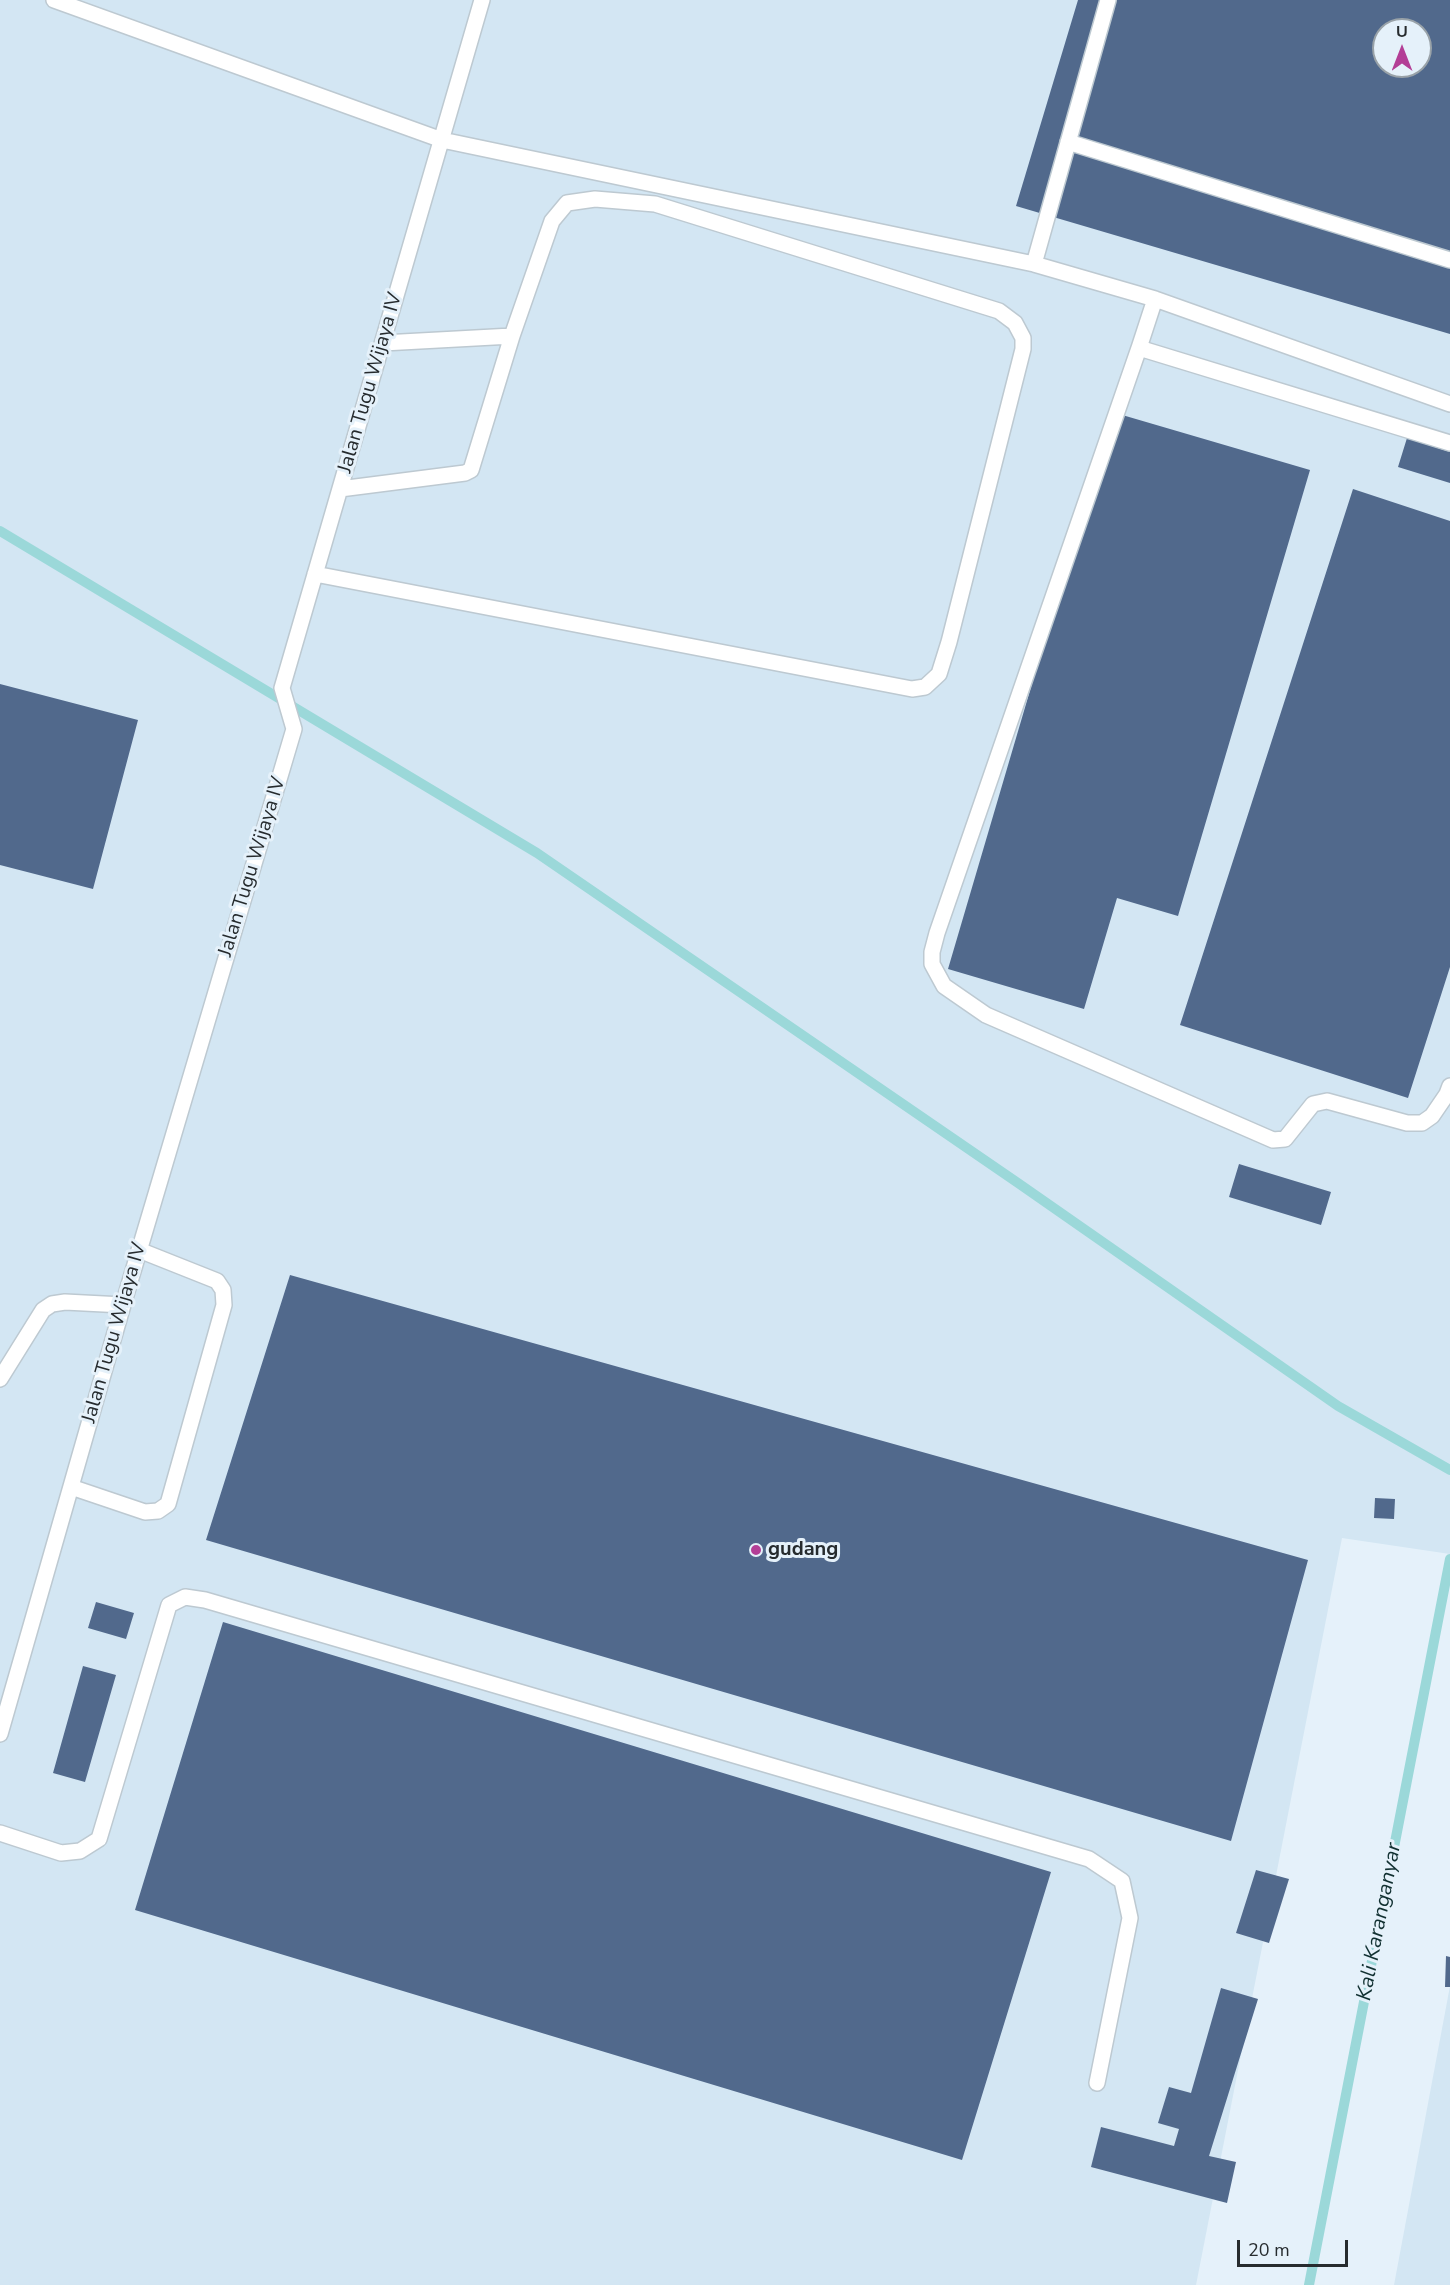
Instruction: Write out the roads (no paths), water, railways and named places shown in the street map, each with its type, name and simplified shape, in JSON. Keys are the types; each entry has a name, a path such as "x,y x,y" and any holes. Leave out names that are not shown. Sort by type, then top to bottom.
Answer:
{"lane":[{"path":"54,0 442,140 1034,264 1155,299 1450,404"},
{"name":"Jalan Tugu Wijaya IV","path":"0,1734 4,1709 294,729 282,688 482,0"},
{"path":"1034,264 1108,0"},
{"path":"1068,142 1450,260"},
{"path":"315,574 912,689 925,687 939,674 950,642 1023,349 1023,338 1015,323 999,311 655,204 595,199 567,204 552,221 512,336 471,470 456,475 340,489"},
{"path":"1155,299 941,922 932,952 932,964 944,986 986,1015 1273,1140 1285,1139 1313,1104 1327,1101 1407,1123 1422,1123 1432,1116 1450,1086"},
{"path":"382,343 512,336"},
{"path":"1139,348 1450,442"},
{"path":"71,1487 145,1512 158,1510 168,1504 224,1305 223,1290 217,1281 139,1250"},
{"path":"0,1379 43,1310 52,1304 64,1302 123,1305"},
{"path":"0,1833 61,1853 80,1851 99,1839 169,1605 185,1597 205,1600 1089,1859 1122,1881 1130,1918 1096,2083"}],"waterway":[{"path":"0,531 537,853 1338,1406 1450,1470"},
{"name":"Kali Karanganyar","path":"1309,2285 1450,1559"}],"place":[{"name":"gudang","path":"756,1550"}]}
